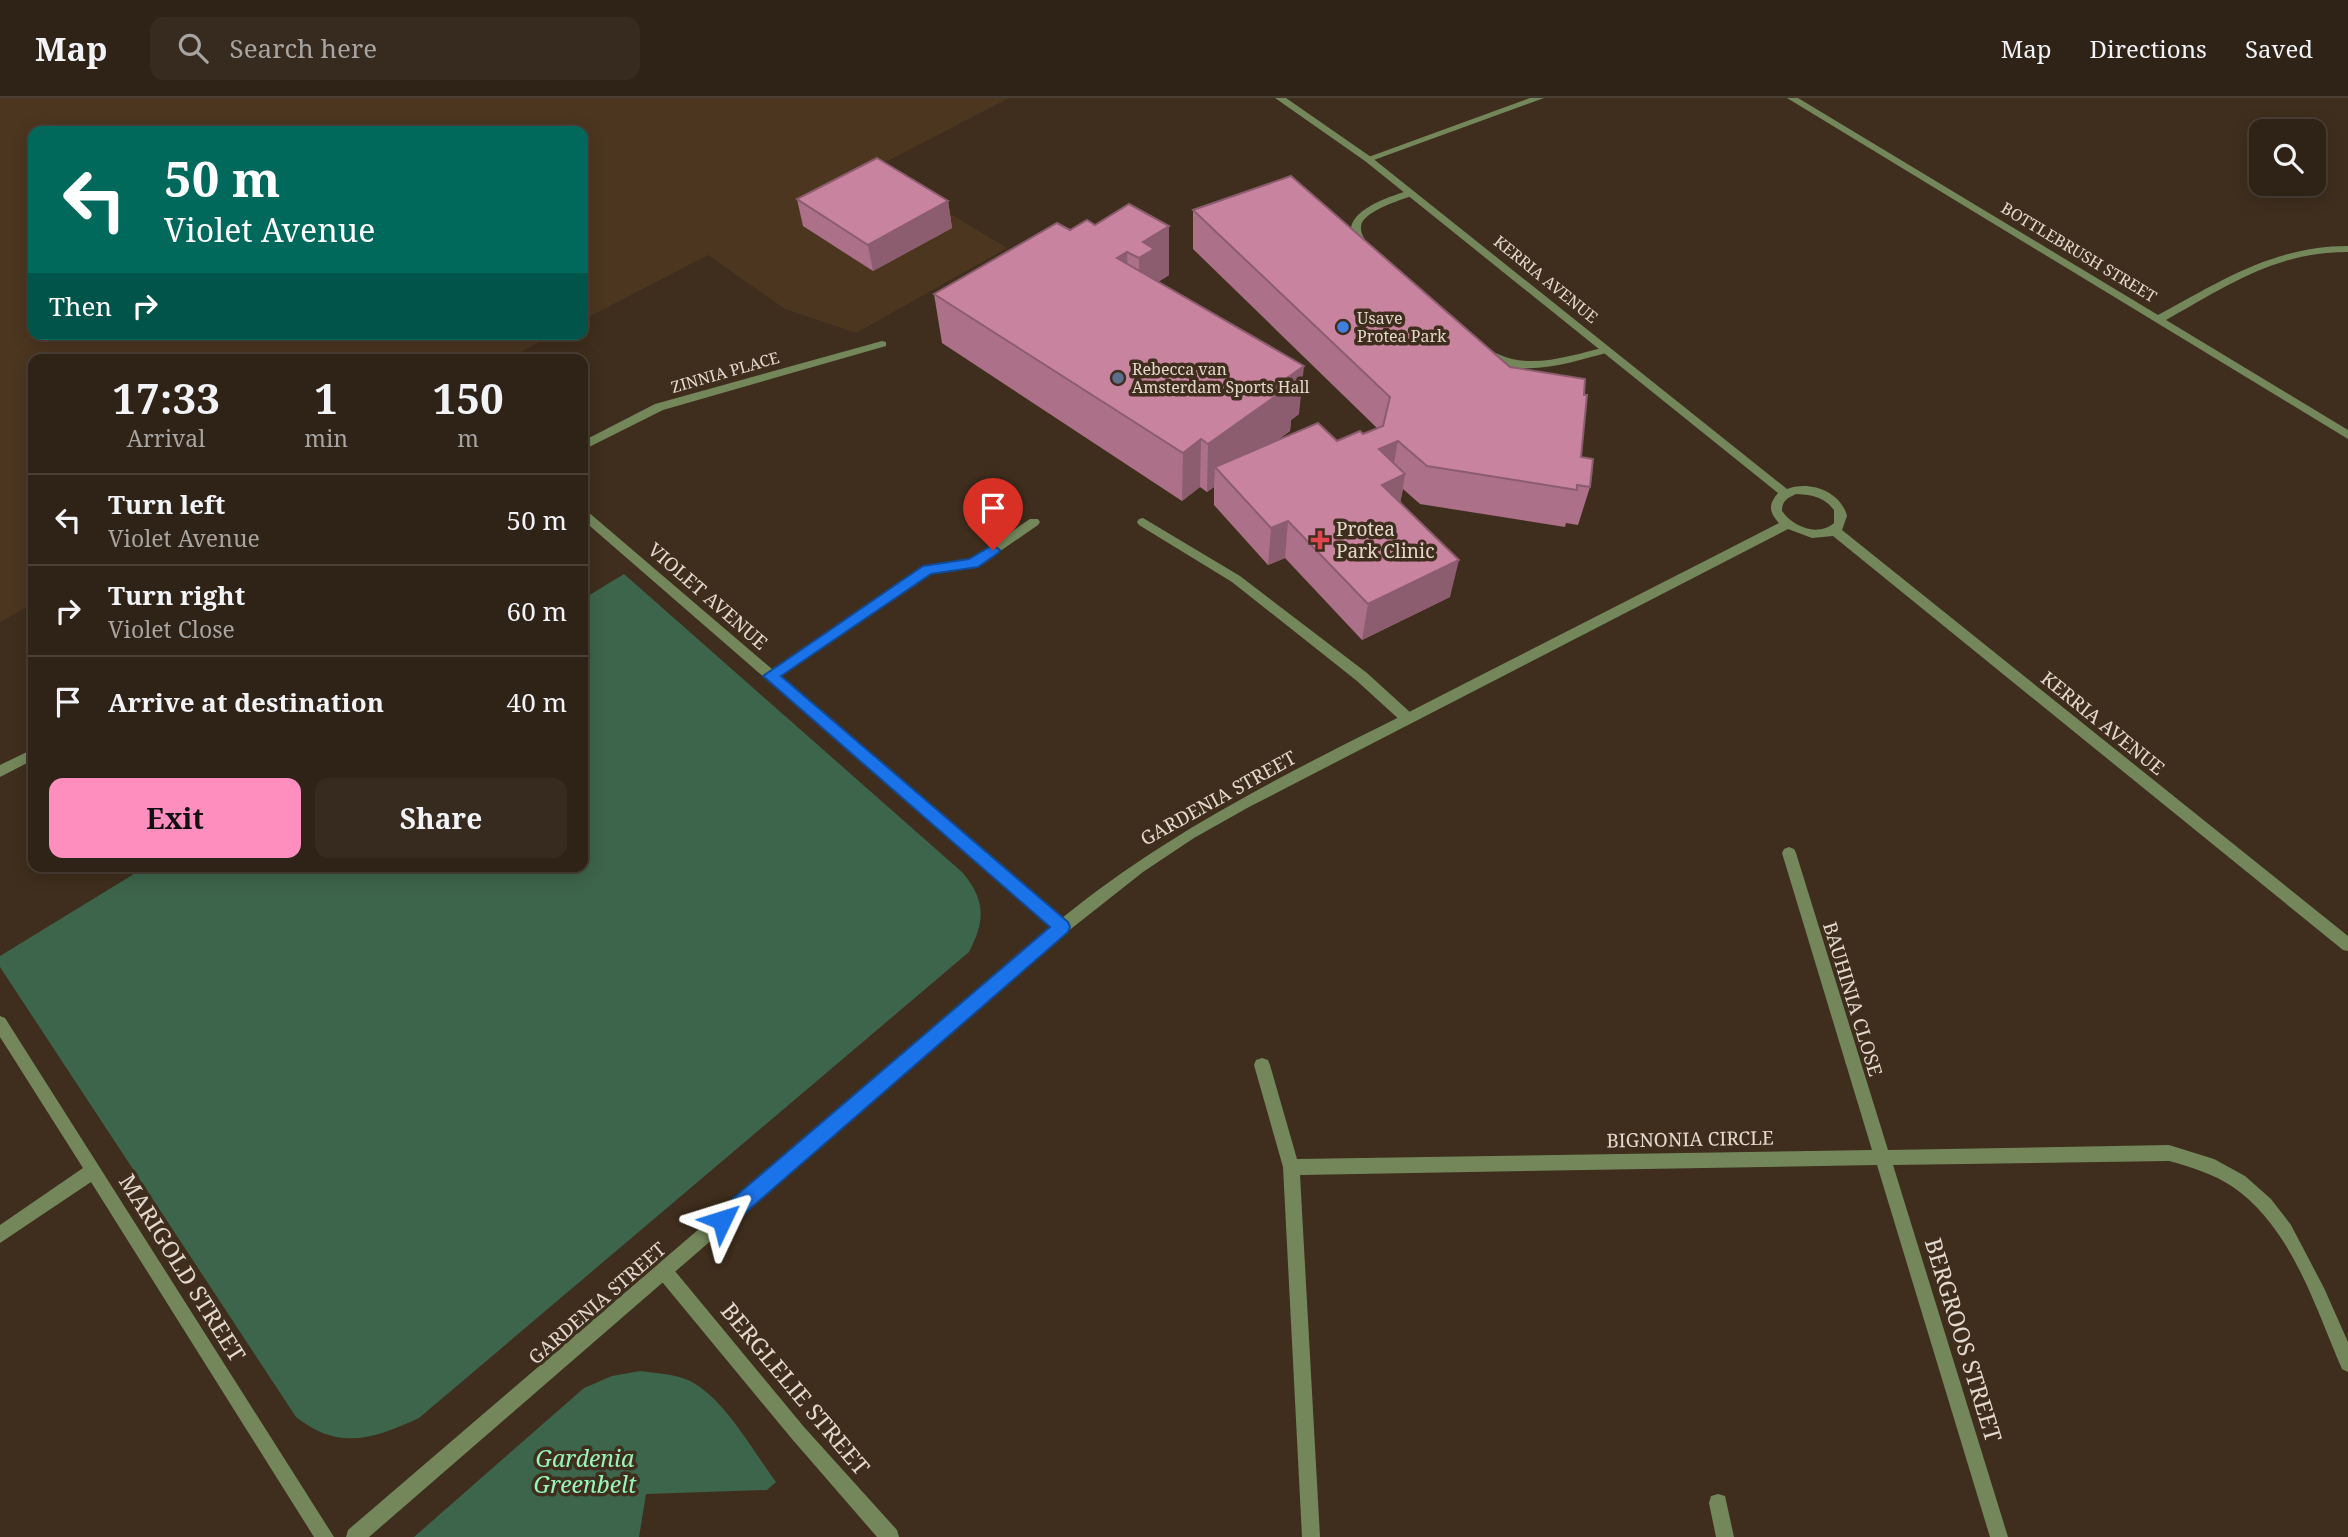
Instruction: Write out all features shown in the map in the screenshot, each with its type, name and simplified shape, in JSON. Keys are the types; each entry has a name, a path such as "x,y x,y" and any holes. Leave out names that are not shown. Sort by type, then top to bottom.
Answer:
{"street":[{"name":"KERRIA AVENUE","path":"1280,98 1368,159 1785,493"},
{"path":"1368,159 1539,98"},
{"name":"BOTTLEBRUSH STREET","path":"1791,98 2348,435"},
{"path":"1374,254 1358,239 1355,232 1360,215 1411,193"},
{"path":"2159,319 2281,257 2305,250 2348,248"},
{"path":"1472,340 1491,355 1527,365 1539,365 1606,350"},
{"name":"ZINNIA PLACE","path":"588,443 659,407 882,344"},
{"path":"1808,490 1832,499 1840,507 1843,516 1835,531 1811,534 1786,525 1778,516 1775,507 1778,499 1785,493 1808,490"},
{"name":"VIOLET AVENUE","path":"588,518 1062,927"},
{"path":"771,676 928,570 973,564 1034,522"},
{"path":"1143,523 1236,579 1362,677 1406,718"},
{"name":"GARDENIA STREET","path":"355,1537 1118,881 1183,836 1406,718 1786,525"},
{"name":"KERRIA AVENUE","path":"1835,531 2348,945"},
{"path":"0,772 28,757"},
{"name":"BAUHINIA CLOSE","path":"1789,853 1881,1157"},
{"name":"MARIGOLD STREET","path":"0,1023 325,1537"},
{"path":"1262,1065 1291,1167 1311,1537"},
{"name":"BIGNONIA CIRCLE","path":"1291,1167 2169,1153 2198,1159 2235,1178 2251,1189 2271,1209 2287,1231 2348,1363"},
{"name":"BERGROOS STREET","path":"1881,1157 1999,1537"},
{"path":"0,1235 93,1171"},
{"name":"BERGLELIE STREET","path":"664,1271 798,1433 890,1537"},
{"path":"1718,1503 1725,1537"}],"shaded area":[{"path":"0,98 1009,98 874,168 1007,248 856,333 785,309 708,255 588,317 588,126 28,126 28,340 543,340 517,354 28,354 28,607 0,622"}],"green space":[{"path":"624,574 963,873 971,883 979,902 981,911 978,931 969,952 419,1418 371,1436 342,1438 327,1434 296,1417 0,967 0,956 137,872 588,872 588,596"},
{"name":"Gardenia Greenbelt","path":"640,1371 676,1376 701,1388 725,1411 776,1482 767,1490 646,1494 639,1537 414,1537 584,1388 612,1376"}],"building":[{"path":"877,158 948,201 868,245 797,199"},
{"path":"1291,176 1510,367 1585,379 1584,395 1587,395 1581,457 1593,459 1590,487 1577,485 1577,490 1427,466 1398,441 1379,449 1405,474 1382,485 1459,560 1368,604 1288,521 1271,528 1215,467 1318,423 1337,441 1360,431 1363,434 1383,426 1390,397 1193,210"},
{"path":"1129,204 1169,226 1143,242 1154,249 1139,258 1127,252 1117,258 1304,366 1287,378 1294,383 1208,444 1201,439 1183,453 934,294 1057,223 1070,230 1087,220 1095,225"}],"place":[{"name":"Usave Protea Park","path":"1343,327"},
{"name":"Rebecca van Amsterdam Sports Hall","path":"1118,378"},
{"name":"Protea Park Clinic","path":"1320,540"}],"route":[{"path":"722,1220 1062,927 771,676 928,570 973,564 993,550"}]}
